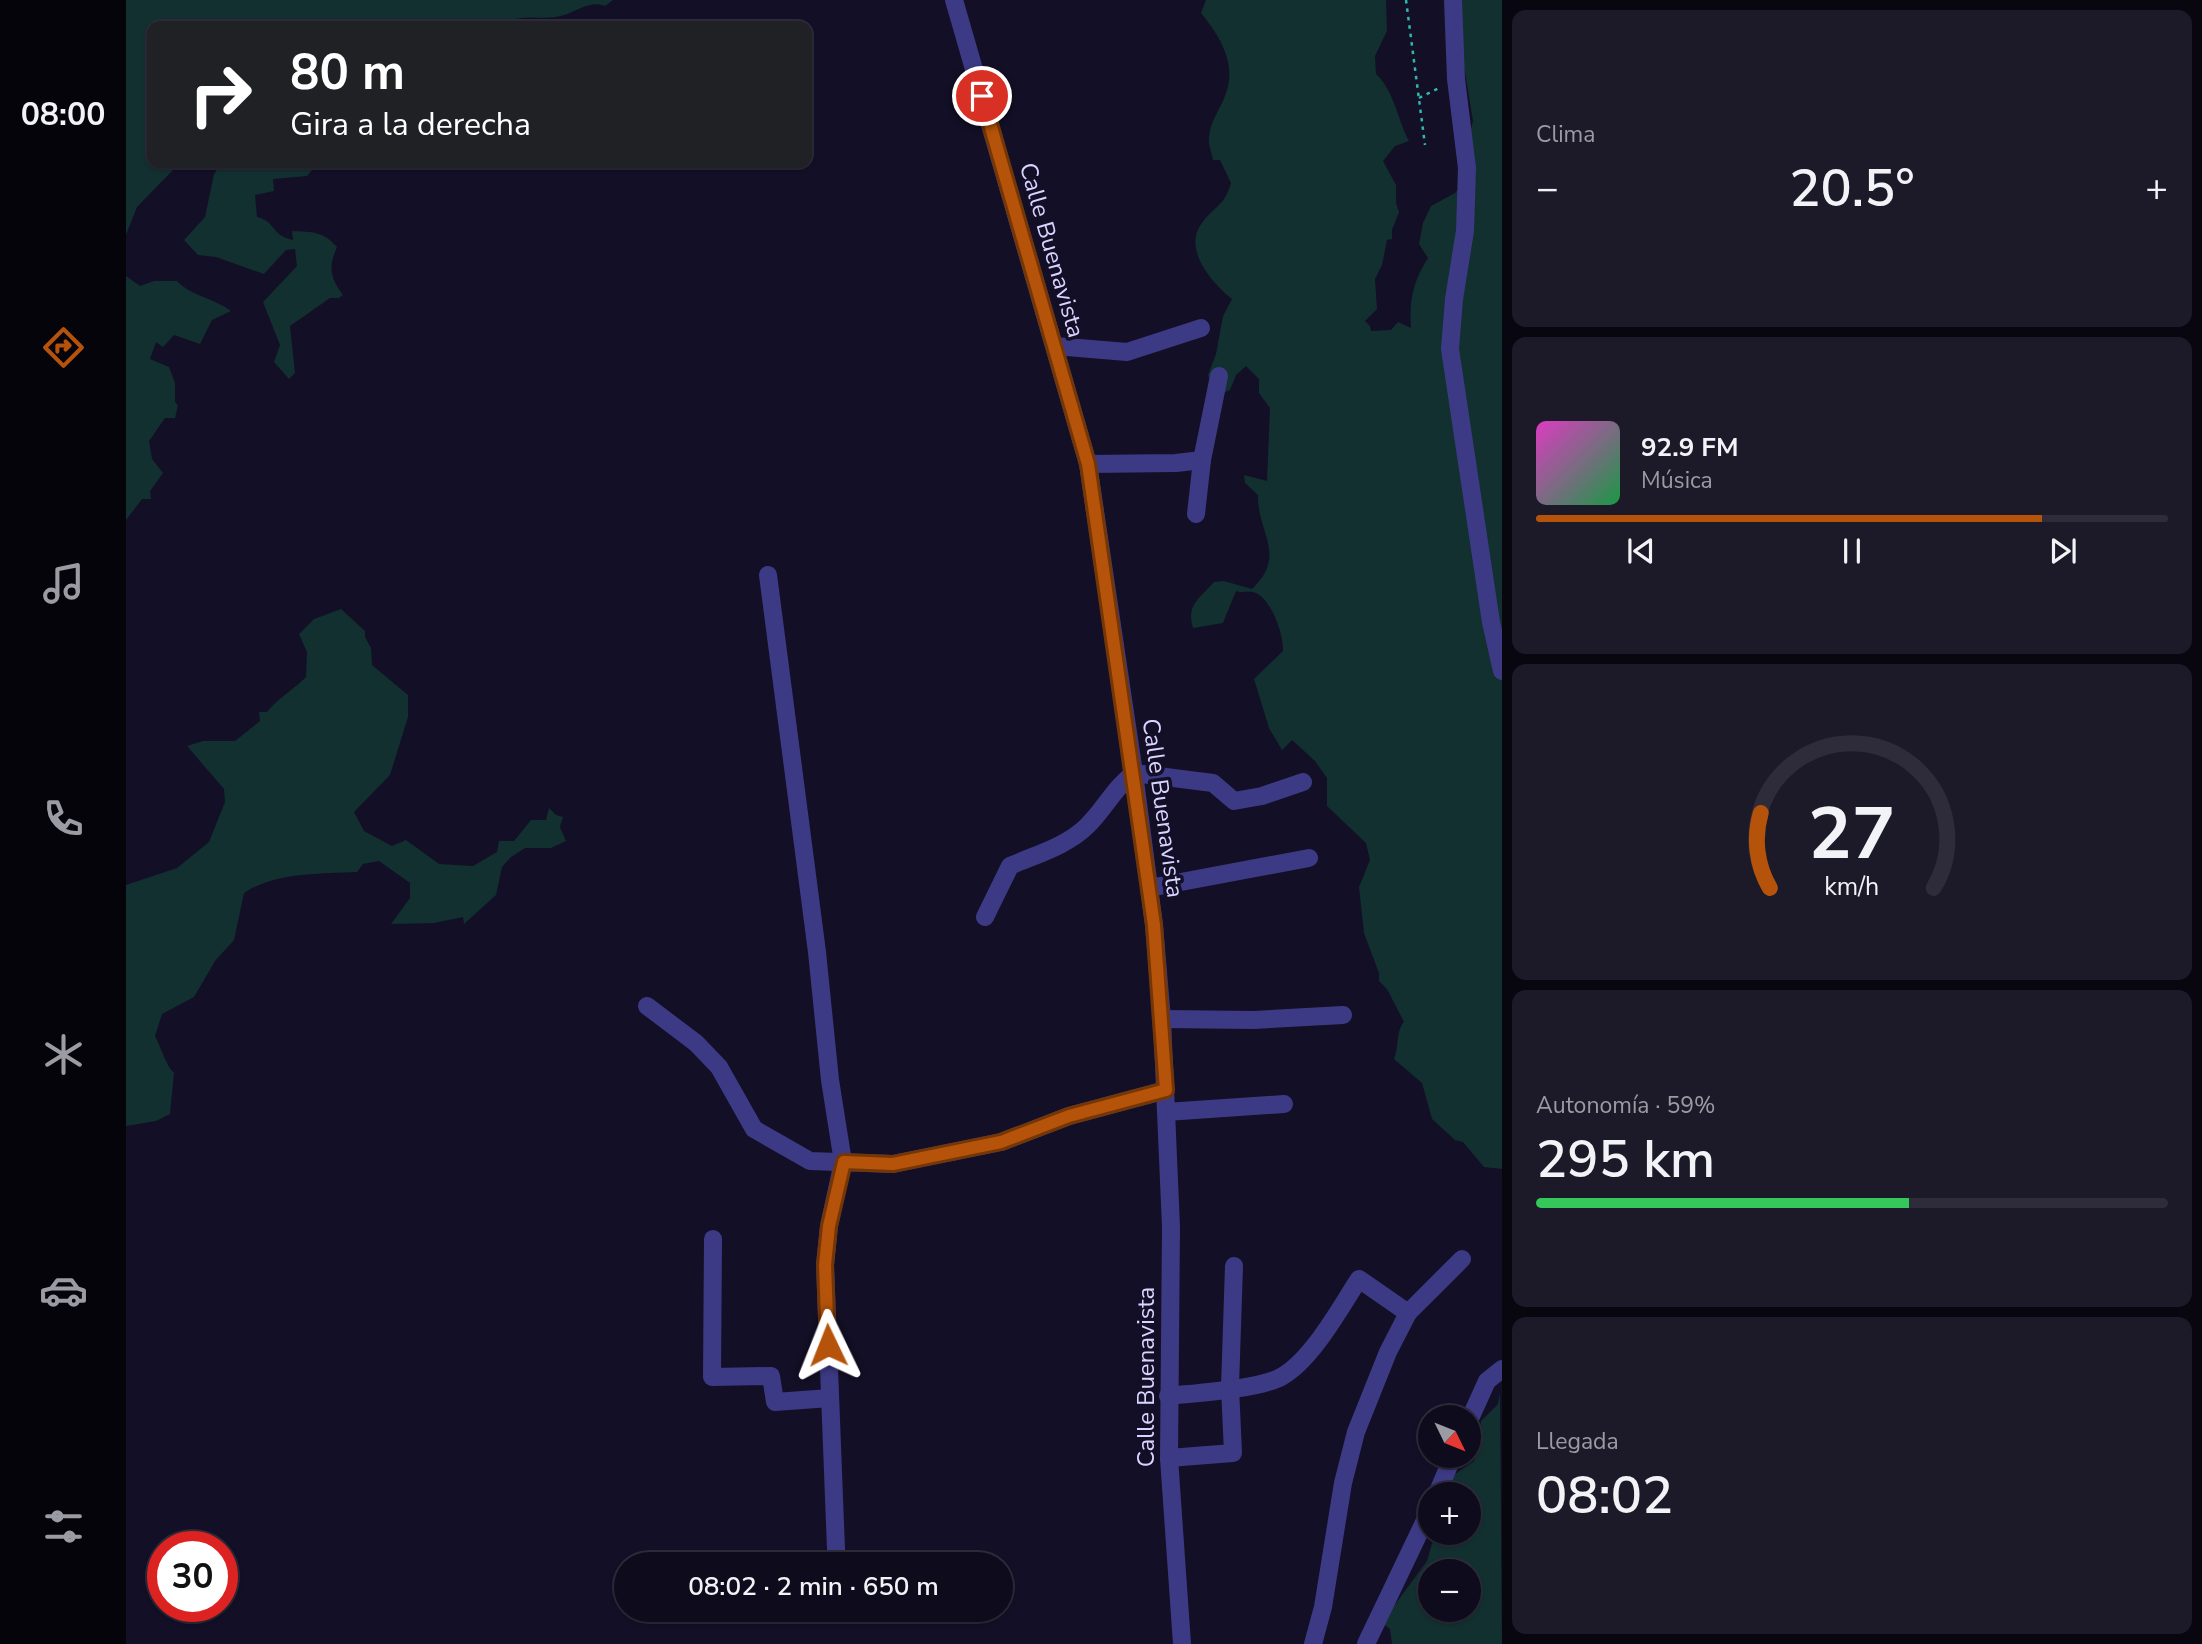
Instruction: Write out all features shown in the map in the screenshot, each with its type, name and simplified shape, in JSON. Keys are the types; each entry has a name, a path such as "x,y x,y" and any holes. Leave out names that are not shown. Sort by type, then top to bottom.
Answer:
{"street":[{"name":"Calle Buenavista","path":"954,0 1088,464 1134,773 1149,888 1166,1090 1171,1227 1169,1458 1182,1644"},
{"path":"1453,0 1456,79 1467,168 1465,231 1454,299 1450,348 1491,622 1502,671"},
{"path":"1055,346 1127,352 1201,328"},
{"path":"1196,514 1202,460 1219,376"},
{"path":"1088,464 1202,460"},
{"path":"768,575 817,952 830,1080 844,1162 829,1226 825,1265 836,1549"},
{"path":"985,917 1010,866 1056,846 1087,827 1117,786 1134,773 1213,783 1234,800 1262,796 1303,782"},
{"path":"1149,888 1309,858"},
{"path":"647,1006 696,1043 719,1067 754,1129 810,1161 893,1164 1001,1142 1069,1116 1166,1090"},
{"path":"1162,1019 1254,1020 1343,1015"},
{"path":"1166,1112 1284,1104"},
{"path":"713,1239 712,1377 771,1376 775,1402 830,1398"},
{"path":"1313,1644 1323,1607 1343,1483 1356,1432 1388,1352 1408,1312 1462,1259"},
{"path":"1169,1458 1233,1453 1230,1387 1234,1266"},
{"path":"1168,1396 1253,1385 1282,1377 1319,1342 1359,1279 1408,1312"},
{"path":"1477,1405 1488,1381 1502,1369"},
{"path":"1366,1644 1418,1535"}],"path":[{"path":"1406,0 1425,145"},
{"path":"1419,98 1456,79"}],"green space":[{"path":"126,0 613,0 605,6 589,5 558,16 504,21 147,21 147,168 175,168 137,207 126,235"},
{"path":"1206,0 1386,0 1387,31 1375,56 1376,74 1387,88 1409,141 1395,146 1383,161 1396,185 1399,212 1392,230 1392,239 1387,240 1382,265 1375,279 1377,309 1365,321 1371,331 1391,330 1398,322 1411,328 1413,292 1428,258 1419,244 1423,223 1431,206 1455,193 1469,178 1467,144 1473,121 1453,0 1502,0 1502,1169 1484,1167 1463,1142 1455,1140 1432,1119 1422,1083 1394,1059 1401,1025 1404,1022 1387,989 1379,981 1379,973 1364,933 1359,887 1370,860 1366,843 1327,806 1327,778 1315,761 1292,740 1282,750 1269,728 1254,679 1283,651 1279,627 1271,608 1253,592 1236,591 1223,623 1193,628 1193,608 1214,582 1224,581 1252,589 1263,577 1269,554 1258,495 1245,483 1244,475 1267,481 1270,408 1259,393 1259,379 1246,366 1236,375 1230,390 1216,396 1208,375 1216,354 1223,316 1232,299 1208,275 1195,244 1202,223 1222,201 1231,183 1220,160 1213,160 1209,144 1211,127 1226,93 1229,71 1228,60 1220,40 1201,13"},
{"path":"218,168 314,168 307,176 273,179 274,191 255,195 257,217 268,222 280,235 293,240 292,231 317,233 337,247 332,261 332,272 343,295 330,298 290,326 295,373 289,379 274,362 280,345 263,302 297,266 295,249 286,250 264,274 216,257 198,255 184,240 205,217 214,174"},
{"path":"126,276 140,286 154,281 177,281 231,311 212,320 200,344 174,335 163,347 156,342 150,359 169,367 175,383 175,402 178,405 175,418 165,418 149,441 152,459 163,473 150,491 151,499 142,499 126,520"},
{"path":"341,609 365,631 371,648 372,665 408,695 408,717 390,775 354,812 364,831 392,846 406,840 439,864 473,866 497,852 499,841 514,841 531,820 546,820 549,808 556,815 563,817 560,827 566,841 551,848 525,848 511,857 502,867 496,895 464,924 463,917 434,923 391,924 410,898 410,883 379,861 363,864 357,872 313,874 270,881 244,893 234,940 215,961 194,997 162,1014 155,1036 174,1073 170,1114 156,1121 126,1126 126,885 177,868 209,842 225,802 224,789 187,746 203,741 235,741 260,721 259,712 267,712 306,677 307,652 299,634 314,619"},
{"path":"1500,1393 1502,1644 1392,1644 1390,1629 1382,1623 1384,1605 1394,1606 1418,1573 1418,1622 1481,1622 1481,1559 1428,1559 1432,1545 1481,1545 1481,1482 1445,1481 1464,1468 1481,1468 1481,1421 1498,1404"}],"route":[{"path":"828,1345 825,1265 829,1226 844,1162 893,1164 1001,1142 1069,1116 1166,1090 1154,925 1088,464 982,96"}]}
